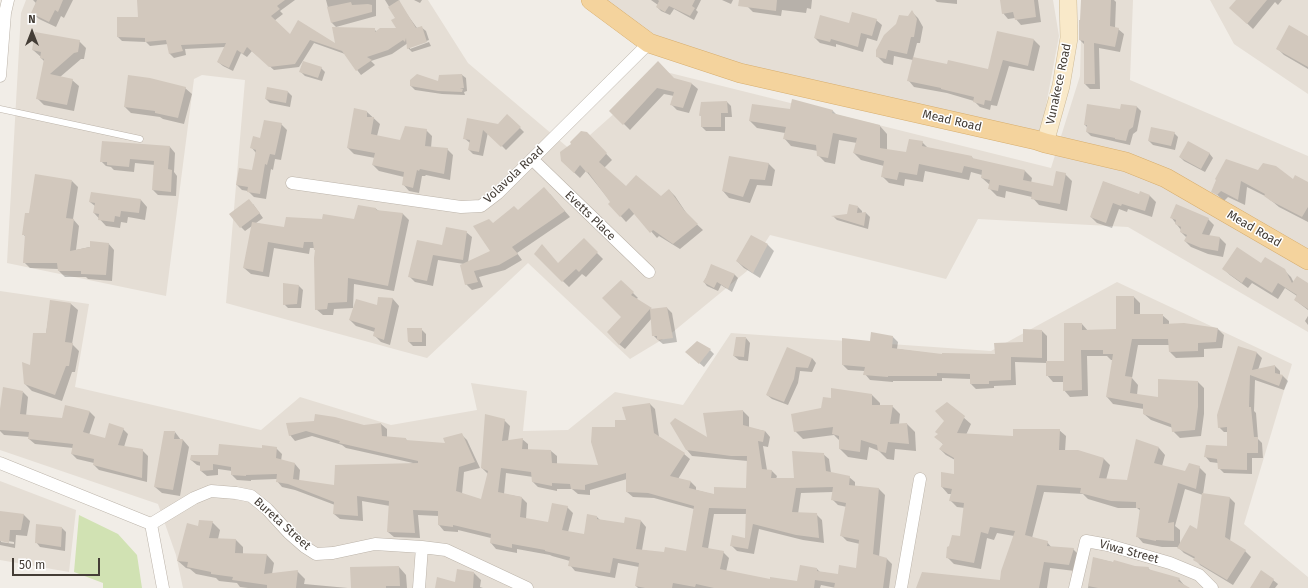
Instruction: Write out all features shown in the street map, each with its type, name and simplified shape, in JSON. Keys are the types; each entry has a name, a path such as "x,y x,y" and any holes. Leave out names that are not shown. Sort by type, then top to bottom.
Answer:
{"main road":[{"name":"Mead Road","path":"591,0 649,43 740,73 1036,140 1126,162 1166,178 1308,260"},
{"name":"Vunakece Road","path":"1045,143 1061,86 1069,38 1068,0"}],"street":[{"path":"0,76 5,13 8,0"},
{"name":"Volavola Road","path":"292,183 461,207 481,206 498,193 649,43"},
{"name":"Evetts Place","path":"532,159 649,272"},
{"path":"0,463 151,524 163,588"},
{"path":"901,588 920,479"},
{"name":"Bureta Street","path":"151,524 194,498 211,491 251,496 267,509 289,533 305,547 316,554 332,553 375,544 446,550 527,588"},
{"name":"Viwa Street","path":"1075,588 1086,541 1108,545 1170,562 1199,575 1212,588"},
{"path":"419,588 422,547"}],"lane":[{"path":"0,109 140,139"}],"shaded area":[{"path":"26,0 428,0 468,63 572,151 662,71 1051,168 1080,76 1082,0 1133,0 1130,80 1308,156 1308,332 1128,227 978,219 946,279 770,235 747,271 668,336 630,359 528,263 427,358 226,303 245,80 202,75 194,79 166,296 7,263 21,13"},
{"path":"604,0 1053,0 1059,36 1041,132 731,64 635,27"},
{"path":"1210,0 1308,0 1308,94 1234,44"},
{"path":"1117,282 1292,364 1244,524 1308,577 1308,588 183,588 176,555 158,504 0,450 0,291 89,304 75,387 261,430 300,397 391,425 477,410 471,383 527,391 523,431 568,430 615,392 683,405 731,333 991,351"},
{"path":"0,481 76,510 69,572 0,560"}],"green space":[{"path":"79,515 118,534 137,555 142,588 103,588 103,583 74,572"}],"building":[{"path":"37,0 63,0 58,12 55,10 49,22 31,13"},
{"path":"137,0 285,0 277,6 280,9 271,16 290,34 298,20 335,43 332,27 375,28 375,32 380,28 396,28 391,20 395,18 388,7 399,0 416,28 422,26 427,42 407,49 406,38 405,42 403,40 388,50 367,57 372,60 356,71 342,51 310,40 295,64 269,67 247,47 243,54 237,50 229,68 217,62 226,43 181,45 183,51 169,54 166,40 145,42 145,38 117,37 117,17 138,17"},
{"path":"658,0 695,0 692,6 695,8 690,16 669,6 665,12 656,7 659,1"},
{"path":"739,0 777,0 776,11 738,6"},
{"path":"1000,0 1034,0 1036,17 1015,20 1013,12 1002,14"},
{"path":"1081,0 1111,0 1110,26 1119,28 1115,47 1094,43 1095,84 1084,84 1084,41 1079,40"},
{"path":"1236,0 1267,0 1247,24 1229,8"},
{"path":"351,2 352,5 372,5 372,12 331,23 327,7"},
{"path":"912,10 917,19 914,37 911,37 907,54 888,50 886,59 876,57 876,50 884,35 896,24 899,15 908,16"},
{"path":"852,12 877,19 872,36 861,33 858,47 831,39 830,42 814,38 820,15 849,23"},
{"path":"1289,25 1308,36 1308,67 1276,49"},
{"path":"997,31 1034,39 1028,66 1003,60 991,101 985,100 984,105 973,102 974,97 907,81 913,57 947,64 948,60 988,69"},
{"path":"35,32 80,40 78,52 74,53 50,74 73,79 67,105 36,99 44,59 40,58 41,52 32,50"},
{"path":"303,61 322,67 318,78 299,72"},
{"path":"658,61 674,78 692,83 683,108 670,105 674,92 657,88 623,125 609,111"},
{"path":"417,74 438,81 439,75 462,74 464,88 460,88 463,89 462,92 438,91 410,86 410,80"},
{"path":"128,75 150,78 186,87 178,118 155,113 155,111 124,107"},
{"path":"267,87 288,91 286,103 265,99"},
{"path":"792,99 833,110 832,113 880,125 880,148 906,152 909,139 923,141 922,146 972,156 972,158 1025,170 1023,180 1053,186 1056,171 1066,173 1060,204 1031,199 1032,192 999,185 998,191 988,189 990,180 981,178 982,170 964,166 962,173 919,164 917,175 899,172 897,180 881,177 884,161 853,153 857,138 833,133 828,158 817,156 816,145 783,139 786,127 749,121 752,104 790,109"},
{"path":"727,101 728,113 721,113 721,127 701,127 701,115 699,116 701,102"},
{"path":"1087,104 1120,109 1121,104 1137,106 1133,127 1129,130 1126,141 1086,132 1087,125 1084,125"},
{"path":"354,108 367,111 367,117 374,117 371,134 400,140 405,126 427,129 425,146 448,148 444,174 420,169 419,171 417,170 413,188 402,185 404,172 372,165 375,153 347,148"},
{"path":"507,114 521,127 501,147 483,130 479,152 468,150 470,140 463,139 467,118 498,124"},
{"path":"264,120 282,123 275,155 270,154 267,165 265,164 260,194 247,192 248,187 236,185 239,168 252,170 256,150 250,148 253,136 260,138"},
{"path":"1151,127 1175,132 1171,146 1148,141"},
{"path":"581,131 587,132 607,153 599,162 626,186 636,175 661,196 669,189 684,210 698,224 673,244 653,230 650,233 629,208 620,217 608,204 610,202 588,172 587,173 580,165 574,173 561,161 560,152 571,144 570,142"},
{"path":"102,141 170,146 168,169 172,170 171,192 152,190 154,161 130,159 129,167 107,165 107,162 100,162"},
{"path":"1188,141 1210,153 1201,169 1179,157"},
{"path":"729,156 769,163 765,180 750,179 743,197 722,191"},
{"path":"1226,159 1258,170 1263,163 1276,166 1293,179 1295,175 1308,182 1308,207 1302,217 1271,201 1264,196 1265,194 1241,181 1238,200 1221,191 1217,195 1211,192 1216,180 1215,179"},
{"path":"35,174 72,180 66,218 74,219 70,251 90,247 90,241 109,243 106,275 81,274 81,271 58,271 57,263 23,263 25,235 22,235 25,213 29,213"},
{"path":"1103,181 1139,194 1140,191 1150,195 1145,211 1122,204 1121,206 1113,203 1106,223 1090,217"},
{"path":"544,187 565,211 512,247 518,254 499,265 474,271 478,282 465,285 460,265 490,251 473,226 489,219 493,223 514,206 518,210"},
{"path":"91,192 141,199 139,213 121,211 120,217 115,216 114,222 98,220 99,214 93,213 95,203 89,202"},
{"path":"249,199 260,213 240,228 229,214"},
{"path":"849,204 858,206 857,213 866,212 864,226 831,216 847,214"},
{"path":"1176,204 1209,218 1202,234 1220,237 1218,251 1201,248 1184,241 1187,235 1180,232 1181,227 1175,224 1176,220 1170,218"},
{"path":"358,205 376,208 376,210 403,213 388,286 348,278 347,302 328,303 327,309 315,310 315,250 313,242 304,242 303,248 268,242 263,272 243,268 252,222 284,227 286,217 322,219 323,214 354,219"},
{"path":"446,227 467,231 463,260 433,255 427,281 408,277 417,240 442,245"},
{"path":"751,235 768,244 753,273 736,261"},
{"path":"584,238 598,252 579,272 576,269 562,282 534,254 542,244 558,263"},
{"path":"1237,247 1261,263 1265,257 1285,269 1292,283 1297,276 1308,283 1308,309 1294,300 1297,295 1278,283 1272,293 1246,277 1242,283 1222,269"},
{"path":"711,264 735,274 728,289 717,282 714,288 703,282"},
{"path":"621,280 634,292 631,295 652,308 619,345 607,332 621,317 602,298"},
{"path":"283,283 299,285 297,304 283,305"},
{"path":"1116,296 1134,296 1134,314 1163,314 1163,324 1184,323 1218,328 1216,342 1198,343 1198,351 1169,352 1168,339 1132,339 1125,376 1132,377 1130,393 1158,397 1158,379 1198,381 1198,407 1195,430 1172,432 1171,424 1143,414 1143,404 1106,397 1113,354 1103,354 1103,350 1081,350 1082,390 1063,391 1063,376 1046,376 1046,361 1064,361 1064,323 1082,323 1082,330 1116,329"},
{"path":"378,297 393,298 384,340 373,336 375,328 349,320 356,299 377,305"},
{"path":"50,300 71,303 65,342 73,343 69,366 66,366 55,395 24,384 22,362 30,365 33,333 46,333"},
{"path":"667,307 673,338 657,340 657,336 652,336 650,309"},
{"path":"407,328 422,328 422,342 408,342"},
{"path":"1023,329 1042,330 1042,358 1011,357 1011,380 989,381 989,384 970,384 970,374 937,373 937,376 888,377 863,375 865,367 842,365 842,338 870,341 871,332 893,336 892,348 942,354 995,354 994,343 1023,342"},
{"path":"736,337 746,337 744,357 733,356"},
{"path":"697,341 711,349 699,364 685,352"},
{"path":"1238,346 1257,352 1252,370 1275,365 1275,373 1283,375 1279,386 1250,375 1249,407 1251,407 1254,437 1258,437 1258,453 1247,453 1247,470 1218,469 1217,459 1204,457 1206,445 1227,446 1227,427 1218,428 1217,415"},
{"path":"787,347 812,358 808,368 796,367 794,379 784,402 766,395"},
{"path":"3,387 23,391 20,414 62,418 65,405 90,411 83,432 105,438 109,423 124,428 118,445 143,449 142,478 93,465 94,459 71,454 73,444 28,439 29,432 0,430 0,409"},
{"path":"831,388 872,394 872,405 893,405 890,424 907,423 909,444 888,442 886,453 878,451 877,445 861,440 860,452 839,449 839,436 832,434 833,427 794,432 791,414 821,408 823,397 831,398"},
{"path":"947,402 965,416 957,433 1013,436 1013,429 1060,429 1059,450 1078,450 1104,458 1099,478 1127,480 1136,439 1159,447 1154,463 1185,471 1189,463 1200,466 1196,489 1178,483 1168,523 1174,522 1174,541 1156,541 1136,537 1140,508 1136,508 1136,502 1111,501 1080,493 1081,488 1037,485 1025,535 1048,541 1047,546 1074,548 1069,565 1044,562 1039,588 916,588 922,572 1000,580 1001,571 1015,531 990,527 988,534 981,532 974,563 946,558 947,547 949,546 952,535 960,536 964,503 949,501 952,489 941,487 941,472 954,474 954,458 939,449 943,444 934,437 938,434 935,432 944,421 935,411"},
{"path":"650,403 654,433 685,453 670,476 691,481 689,488 714,494 714,487 746,488 747,456 731,456 686,450 670,423 675,418 707,437 703,413 743,410 743,425 765,431 763,442 758,441 762,469 772,470 771,478 794,478 792,451 824,453 826,471 850,476 849,485 879,488 873,554 887,558 883,588 834,588 835,583 815,580 814,588 714,588 696,584 695,587 673,583 672,588 645,588 635,586 639,563 613,558 610,573 568,566 570,557 545,550 512,544 512,548 490,543 491,534 453,525 453,527 438,525 438,511 413,510 415,533 387,532 389,501 357,496 358,516 333,514 334,502 288,484 276,482 277,474 246,476 231,475 231,467 213,464 213,470 200,471 200,462 190,460 191,455 218,455 219,444 262,448 262,445 277,447 276,458 295,463 293,479 334,485 335,465 418,463 418,461 339,443 340,441 306,431 289,436 286,423 314,421 315,414 335,417 364,425 381,423 382,436 406,438 406,440 445,443 443,438 462,433 475,462 459,467 456,491 481,499 488,471 481,468 485,414 505,419 502,441 523,438 522,449 551,450 552,463 598,465 591,442 592,427 615,427 615,420 626,420 622,407","holes":["501,468 531,472 532,482 552,486 552,483 570,484 571,489 585,490 585,485 626,473 626,492 648,493 694,506 686,551 665,547 664,552 636,549 641,520 625,517 624,523 597,519 597,516 587,514 584,534 562,530 568,506 552,503 548,522 520,517 522,497 498,492","833,487 831,500 846,503 840,536 859,540 856,568 839,565 838,574 817,571 817,568 800,565 797,581 770,577 770,579 720,569 724,551 702,547 709,508 746,509 745,538 732,535 730,546 748,549 753,524 796,535 819,538 817,513 792,512 796,488"]},
{"path":"164,431 175,431 174,439 183,439 173,490 154,487"},
{"path":"1202,493 1230,497 1225,537 1246,550 1227,580 1193,560 1195,557 1177,548 1190,525 1197,529"},
{"path":"0,511 24,514 21,530 10,530 9,543 0,541"},
{"path":"199,520 213,521 209,538 236,539 235,553 267,554 264,574 298,570 296,588 267,588 267,585 232,580 233,577 211,574 211,572 187,567 188,562 177,561 187,523 198,526"},
{"path":"36,524 62,527 61,547 35,543"},
{"path":"1093,557 1113,562 1114,560 1135,566 1149,567 1148,569 1180,578 1178,581 1190,588 1098,588 1088,586"},
{"path":"399,566 400,586 386,586 386,588 351,588 350,567"},
{"path":"457,569 474,572 473,588 435,588 437,577 455,582"},
{"path":"1261,570 1274,579 1269,588 1250,588"}]}
